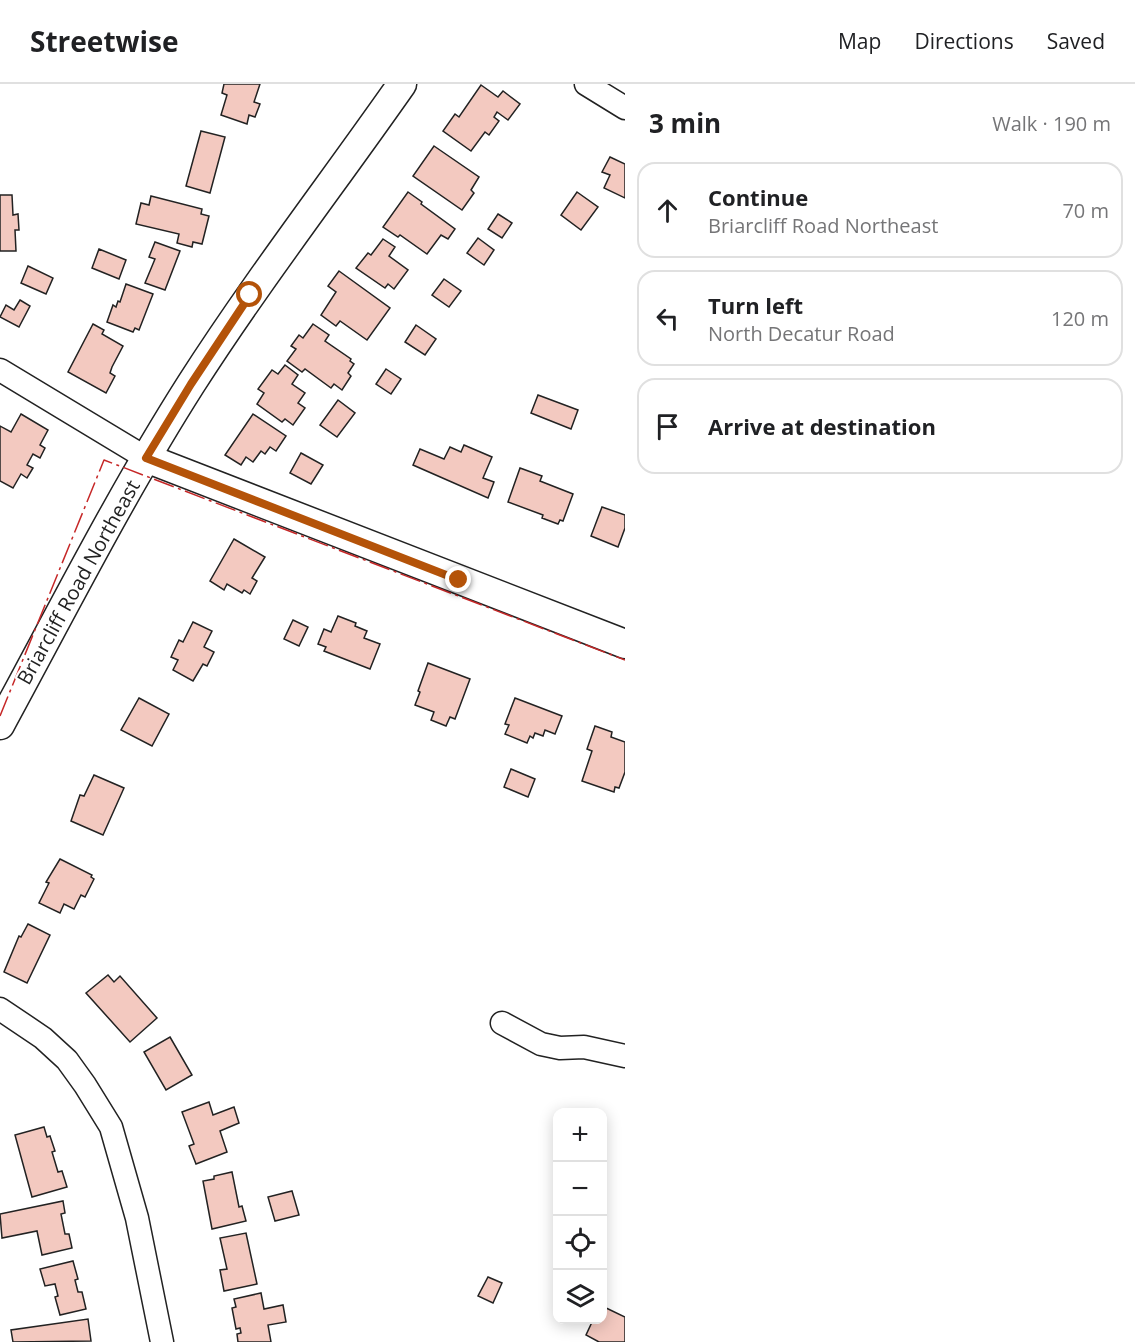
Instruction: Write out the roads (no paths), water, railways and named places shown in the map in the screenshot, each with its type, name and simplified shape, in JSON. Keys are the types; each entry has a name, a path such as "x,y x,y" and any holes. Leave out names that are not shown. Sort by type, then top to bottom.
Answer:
{"main road":[{"name":"Briarcliff Road Northeast","path":"0,725 146,458 191,384 250,295 402,84"},
{"path":"146,458 625,645"}],"street":[{"path":"586,84 625,108"},
{"path":"0,370 146,458"},
{"path":"0,1009 43,1038 67,1060 111,1127 137,1218 162,1342"},
{"path":"502,1023 542,1044 560,1048 584,1047 625,1056"}]}
